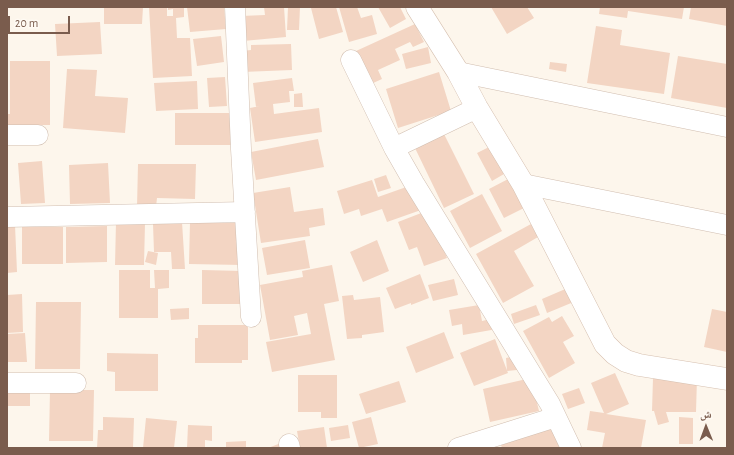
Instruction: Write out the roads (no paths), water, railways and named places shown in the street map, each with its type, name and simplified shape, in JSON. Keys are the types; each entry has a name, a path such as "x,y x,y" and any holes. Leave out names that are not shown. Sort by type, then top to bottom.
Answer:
{"street":[{"path":"235,7 241,149 251,317"},
{"path":"417,7 458,72 477,108 523,184 605,344 614,354 626,361 727,379"},
{"path":"351,60 394,148 550,404 571,448"},
{"path":"458,72 727,127"},
{"path":"394,148 477,108"},
{"path":"7,135 38,135"},
{"path":"523,184 727,225"},
{"path":"7,217 245,212"},
{"path":"7,383 76,383"},
{"path":"458,448 556,417"}]}
